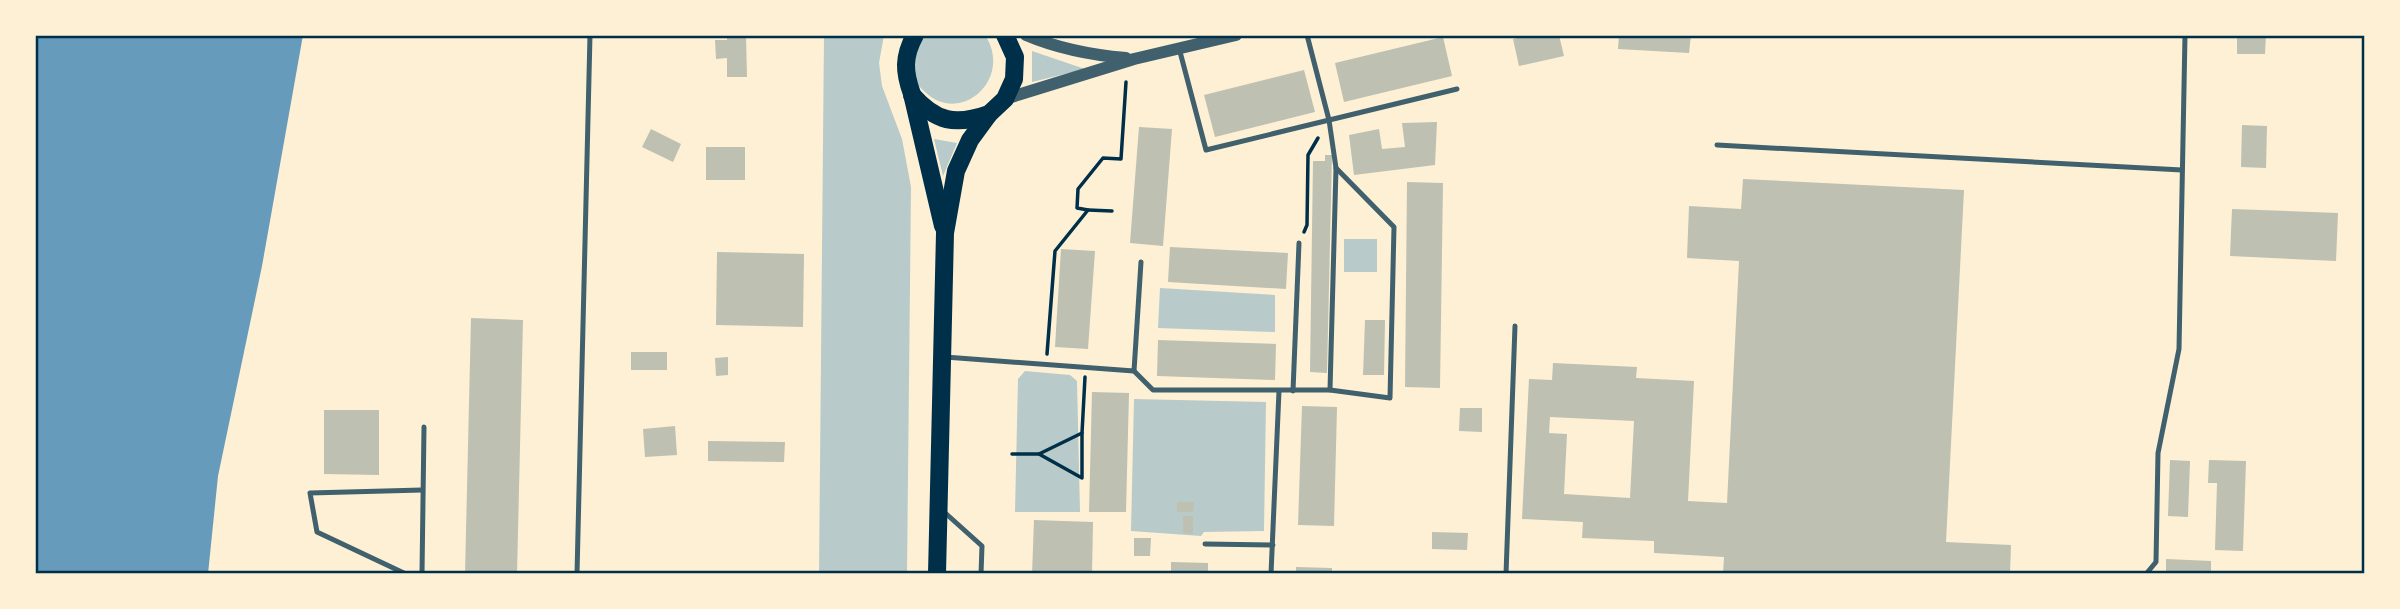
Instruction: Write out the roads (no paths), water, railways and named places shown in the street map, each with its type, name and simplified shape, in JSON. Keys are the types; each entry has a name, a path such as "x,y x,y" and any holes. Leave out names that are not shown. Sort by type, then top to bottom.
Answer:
{"main road":[{"path":"937,574 945,233 956,171 970,140 989,114 1005,99 1014,79 1015,57 1006,35"},
{"path":"909,40 904,73 912,94 945,233"},
{"path":"912,94 926,111 946,120 968,121 989,114"}],"street":[{"path":"1026,35 1052,46 1091,55 1134,59"},
{"path":"1005,99 1134,59 1236,35"}],"lane":[{"path":"577,574 590,35"},
{"path":"1307,35 1329,120 1336,168 1330,390"},
{"path":"2146,574 2157,562 2158,453 2179,349 2185,35"},
{"path":"1180,48 1206,150 1457,89"},
{"path":"1717,145 2182,170"},
{"path":"942,356 1133,372 1153,390 1330,390 1390,397 1394,227 1336,168"},
{"path":"1293,391 1298,243"},
{"path":"1133,372 1141,262"},
{"path":"1506,574 1516,326"},
{"path":"1271,574 1279,391"},
{"path":"422,574 424,427"},
{"path":"406,574 317,532 310,494 422,490"},
{"path":"939,507 982,546 981,574"},
{"path":"1205,544 1273,545"}],"water":[{"path":"35,35 303,35 262,266 218,476 208,574 35,574"}]}
